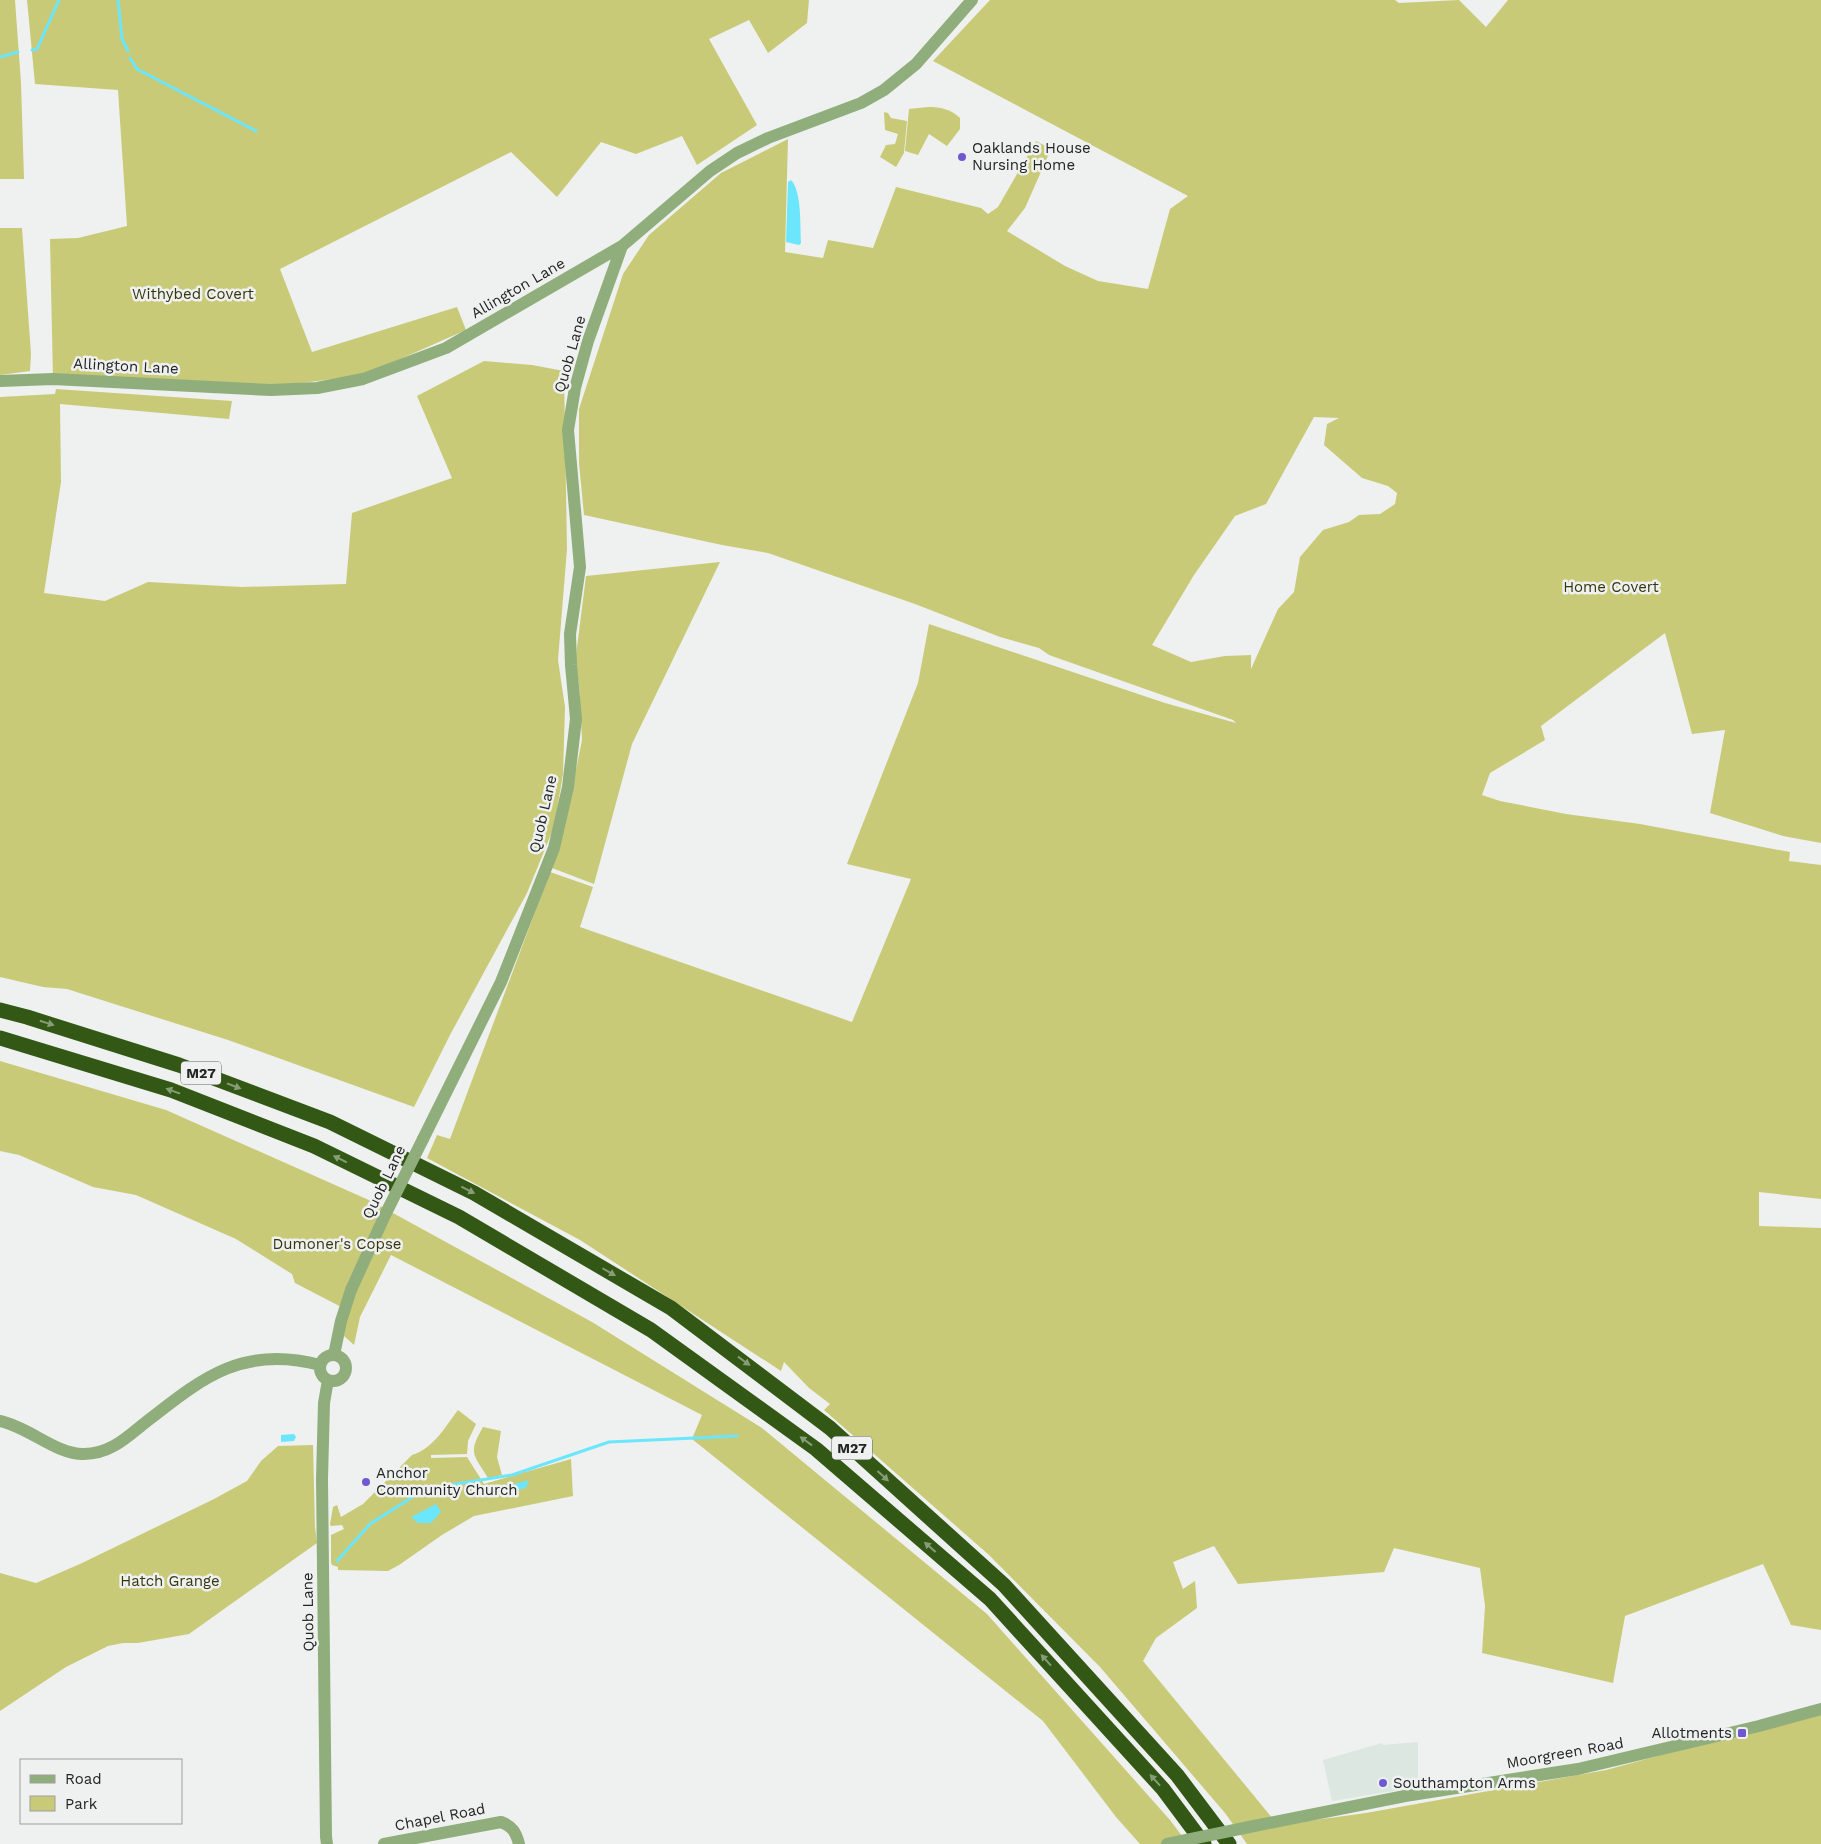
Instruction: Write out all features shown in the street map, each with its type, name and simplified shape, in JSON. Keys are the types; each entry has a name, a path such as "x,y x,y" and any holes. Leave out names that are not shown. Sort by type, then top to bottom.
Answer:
{"highway":[{"name":"M27","path":"0,1010 179,1065 330,1122 474,1193 671,1308 830,1428 1004,1585 1177,1776 1229,1844"},
{"name":"M27","path":"0,1038 171,1090 314,1146 459,1217 651,1330 816,1449 990,1599 1163,1789 1204,1844"}],"street":[{"name":"Allington Lane","path":"0,381 53,379 271,390 318,388 363,380 446,348 622,246 710,171 737,153 768,138 861,103 884,90 916,64 972,0"},
{"name":"Quob Lane","path":"334,1354 341,1321 351,1290 386,1214 501,982 554,848 568,787 576,719 570,634 580,567 568,430 575,388 622,246"},
{"path":"594,263 609,281"},
{"path":"334,1354 342,1358 346,1366 338,1379 328,1380 321,1374 320,1365 324,1357 334,1354"},
{"path":"0,1421 23,1428 71,1453 95,1453 115,1446 191,1388 224,1369 247,1362 272,1359 320,1365"},
{"name":"Quob Lane","path":"327,1844 322,1478 324,1403 328,1380"},
{"name":"Moorgreen Road","path":"1166,1844 1405,1796 1578,1769 1759,1726 1821,1709"},
{"name":"Chapel Road","path":"384,1844 500,1822 509,1825 517,1836 519,1844"}],"shaded area":[{"path":"1418,1742 1418,1787 1332,1801 1323,1760 1382,1743 1383,1745"}],"green space":[{"path":"0,0 15,0 21,83 24,179 0,179"},
{"name":"Withybed Covert","path":"27,0 809,0 807,23 768,53 749,20 709,39 757,125 697,165 682,136 636,154 601,142 557,197 511,152 280,269 312,352 457,307 466,330 364,375 270,387 53,379 50,239 78,238 127,226 118,90 35,84"},
{"name":"Home Covert","path":"990,0 1395,0 1399,3 1459,0 1486,27 1508,0 1821,0 1821,843 1783,836 1710,813 1725,730 1692,734 1665,633 1541,726 1545,740 1490,773 1482,795 1500,801 1566,814 1640,824 1790,852 1789,861 1821,865 1821,1199 1759,1192 1759,1226 1821,1228 1821,1630 1791,1625 1763,1564 1625,1616 1613,1683 1482,1653 1485,1606 1480,1568 1394,1548 1384,1572 1238,1584 1214,1546 1173,1562 1183,1589 1195,1581 1197,1608 1156,1638 1143,1661 1278,1825 1366,1813 1606,1770 1821,1712 1821,1844 1247,1844 1225,1813 1100,1667 989,1555 824,1410 830,1404 809,1388 784,1362 781,1371 580,1240 427,1158 437,1135 450,1139 550,872 593,887 580,927 852,1022 911,879 847,864 918,683 929,624 1165,703 1236,723 1233,720 1049,655 1039,648 1000,637 915,604 768,553 584,515 579,463 579,409 623,274 649,235 721,173 788,139 785,252 823,258 828,240 873,248 896,187 981,208 988,214 998,207 1036,141 1051,149 1025,208 1007,231 1065,266 1098,281 1148,289 1170,209 1188,196 933,61","holes":["1314,417 1339,418 1327,424 1324,445 1362,478 1388,486 1397,493 1395,504 1380,514 1359,515 1349,522 1323,530 1300,557 1294,592 1278,609 1251,669 1251,655 1225,656 1191,662 1152,645 1194,575 1235,516 1266,504"]},
{"path":"937,107 953,112 960,118 960,129 947,146 929,134 918,155 905,151 909,109"},
{"path":"884,112 888,113 891,118 907,121 904,153 896,167 880,157 886,145 895,144 898,134 885,130"},
{"path":"0,228 22,228 31,354 30,371 0,375"},
{"path":"484,361 532,365 564,371 567,549 558,660 565,707 563,774 554,827 527,893 450,1035 414,1107 228,1040 67,989 43,987 0,977 0,397 55,394 56,389 232,401 229,419 60,404 61,482 44,593 105,601 148,582 242,587 346,584 352,513 452,478 417,396"},
{"path":"720,562 632,744 594,884 552,868 572,790 582,740 579,685 575,663 586,576"},
{"name":"Dumoner's Copse","path":"0,1061 166,1110 371,1201 592,1322 762,1428 987,1614 1170,1820 1188,1844 1140,1844 1116,1817 1043,1721 692,1439 702,1415 391,1255 360,1317 354,1345 344,1336 347,1310 295,1283 292,1274 236,1239 136,1195 93,1187 19,1155 0,1151"},
{"path":"458,1410 476,1424 468,1441 467,1454 431,1455 431,1458 467,1457 484,1484 571,1459 573,1496 474,1516 388,1571 338,1570 338,1567 332,1565 331,1562 331,1535 344,1529 342,1525 331,1526 330,1524 333,1507 337,1505 341,1517 363,1504 412,1455 432,1443"},
{"path":"483,1427 501,1431 497,1457 502,1475 488,1478 474,1453 475,1443"},
{"name":"Hatch Grange","path":"313,1445 317,1543 189,1634 108,1646 66,1667 0,1711 0,1573 36,1583 80,1564 247,1481 261,1461 278,1446"}],"water":[{"path":"791,180 795,185 799,201 801,243 799,245 786,242 788,182"},
{"path":"294,1434 296,1437 294,1441 281,1442 281,1435"},
{"path":"529,1480 526,1488 509,1492 506,1486"},
{"path":"436,1504 441,1512 431,1523 418,1523 411,1517"}],"waterway":[{"path":"32,50 37,49 59,0"},
{"path":"118,0 122,39 128,51"},
{"path":"0,57 18,52"},
{"path":"130,58 137,69 256,131"},
{"path":"337,1561 370,1524 425,1489 512,1475 609,1442 737,1436"}],"place":[{"name":"Oaklands House Nursing Home","path":"962,157"},
{"name":"Anchor Community Church","path":"366,1482"},
{"name":"Allotments","path":"1742,1733"},
{"name":"Southampton Arms","path":"1383,1783"}]}
